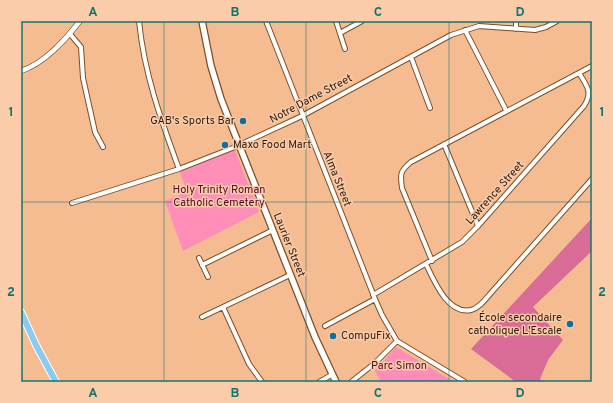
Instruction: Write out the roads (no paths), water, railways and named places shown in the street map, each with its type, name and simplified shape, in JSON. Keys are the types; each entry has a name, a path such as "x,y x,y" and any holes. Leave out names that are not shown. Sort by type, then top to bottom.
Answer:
{"main road":[{"name":"Laurier Street","path":"202,21 211,66 219,92 290,275 317,341 336,382"},
{"path":"21,312 36,345 56,382"}],"street":[{"path":"21,71 52,52 70,34 80,21"},
{"path":"140,21 141,41 148,75 160,118 179,169"},
{"name":"Alma Street","path":"266,21 375,300 397,341"},
{"path":"336,21 345,49"},
{"path":"340,33 362,21"},
{"path":"516,21 516,29"},
{"name":"Notre Dame Street","path":"72,203 179,169 239,145 302,116 451,35 479,26 535,30 546,27 557,21"},
{"path":"465,30 506,110"},
{"path":"70,34 81,47 83,78 95,132 103,147"},
{"path":"411,57 430,108"},
{"path":"432,261 402,188 400,178 403,169 411,162 506,110 592,66"},
{"name":"Lawrence Street","path":"373,294 432,261 462,242 478,226 584,106 589,98 589,90 579,73"},
{"path":"444,144 478,226"},
{"path":"426,264 434,281 445,298 453,306 463,310 472,310 481,304 592,180"},
{"path":"202,265 273,230"},
{"path":"198,258 208,277"},
{"path":"202,317 290,275"},
{"path":"325,326 375,300"},
{"path":"223,307 249,364 262,382"},
{"path":"351,382 397,341 465,382"},
{"path":"319,382 333,374"}],"place":[{"name":"GAB's Sports Bar","path":"243,121"},
{"name":"Maxo Food Mart","path":"225,145"},
{"name":"École secondaire catholique L'Escale","path":"570,324"},
{"name":"CompuFix","path":"333,336"}],"park label":[{"name":"Holy Trinity Roman Catholic Cemetery","path":"219,196"},
{"name":"Parc Simon","path":"399,366"}]}
